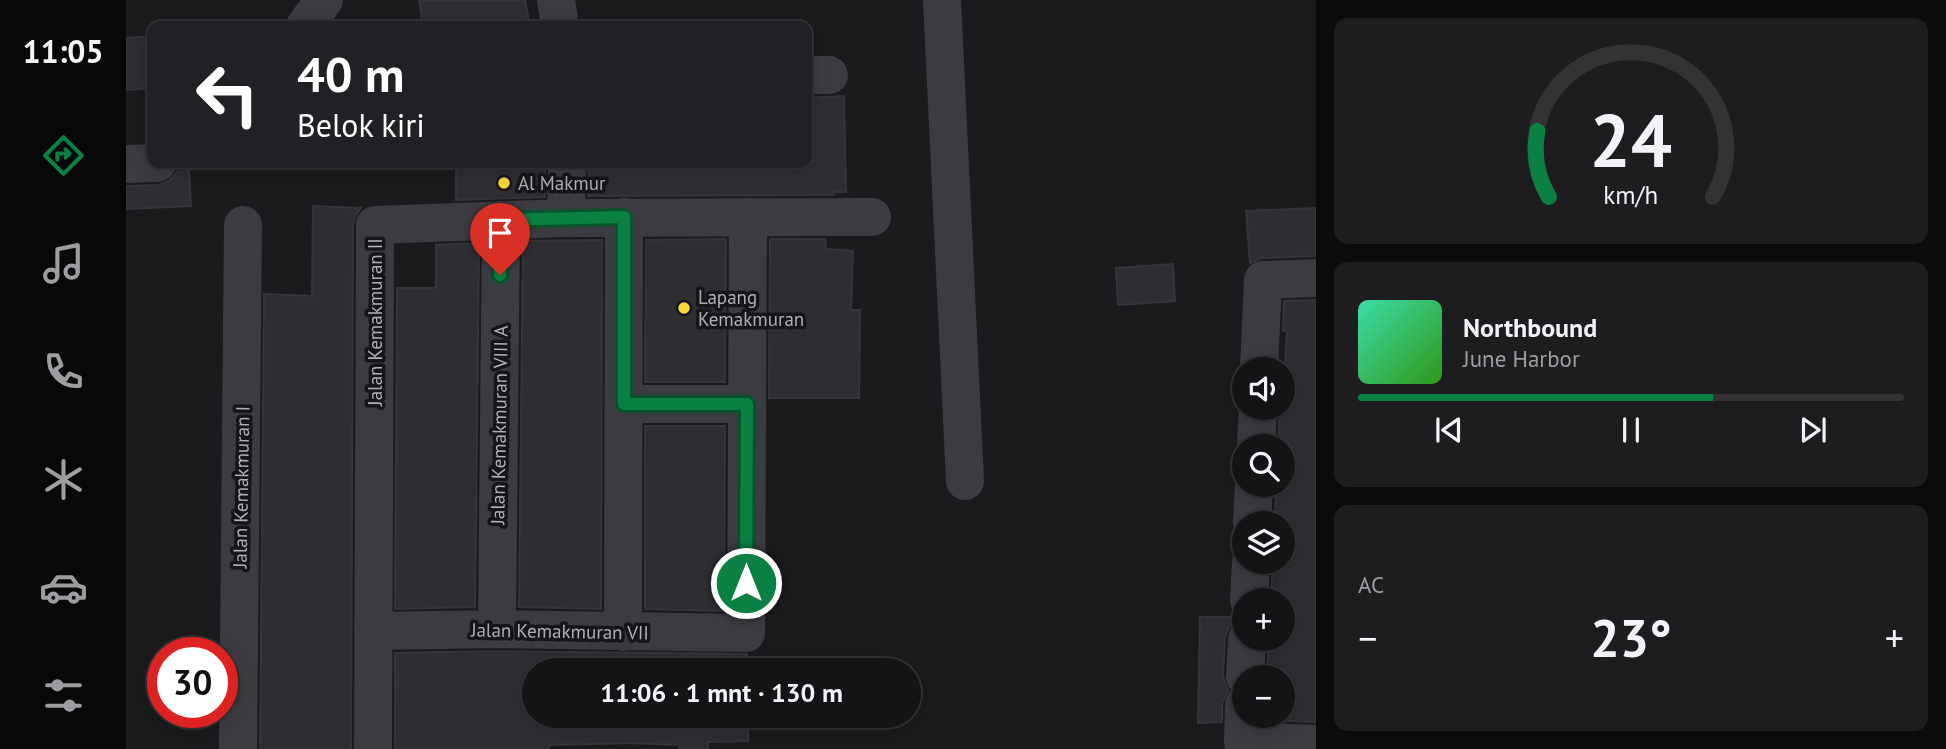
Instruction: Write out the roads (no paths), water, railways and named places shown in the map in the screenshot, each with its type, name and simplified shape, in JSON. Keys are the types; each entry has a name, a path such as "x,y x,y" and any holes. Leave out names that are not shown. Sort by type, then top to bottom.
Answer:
{"street":[{"path":"309,21 324,0"},
{"path":"556,0 559,21"},
{"path":"942,0 965,481"},
{"path":"126,164 147,163"},
{"path":"566,218 567,168"},
{"path":"623,632 624,217"},
{"name":"Jalan Kemakmuran II","path":"373,749 375,225 624,217 872,217"},
{"path":"624,404 747,404 748,217"},
{"name":"Jalan Kemakmuran VIII A","path":"497,629 501,220"},
{"name":"Jalan Kemakmuran I","path":"238,749 243,225"},
{"path":"1260,357 1263,280 1316,278"},
{"name":"Jalan Kemakmuran VII","path":"373,631 497,629 746,634 747,404"},
{"path":"1263,728 1316,744"}],"place":[{"name":"Al Makmur","path":"504,183"},
{"name":"Lapang Kemakmuran","path":"684,308"}]}
